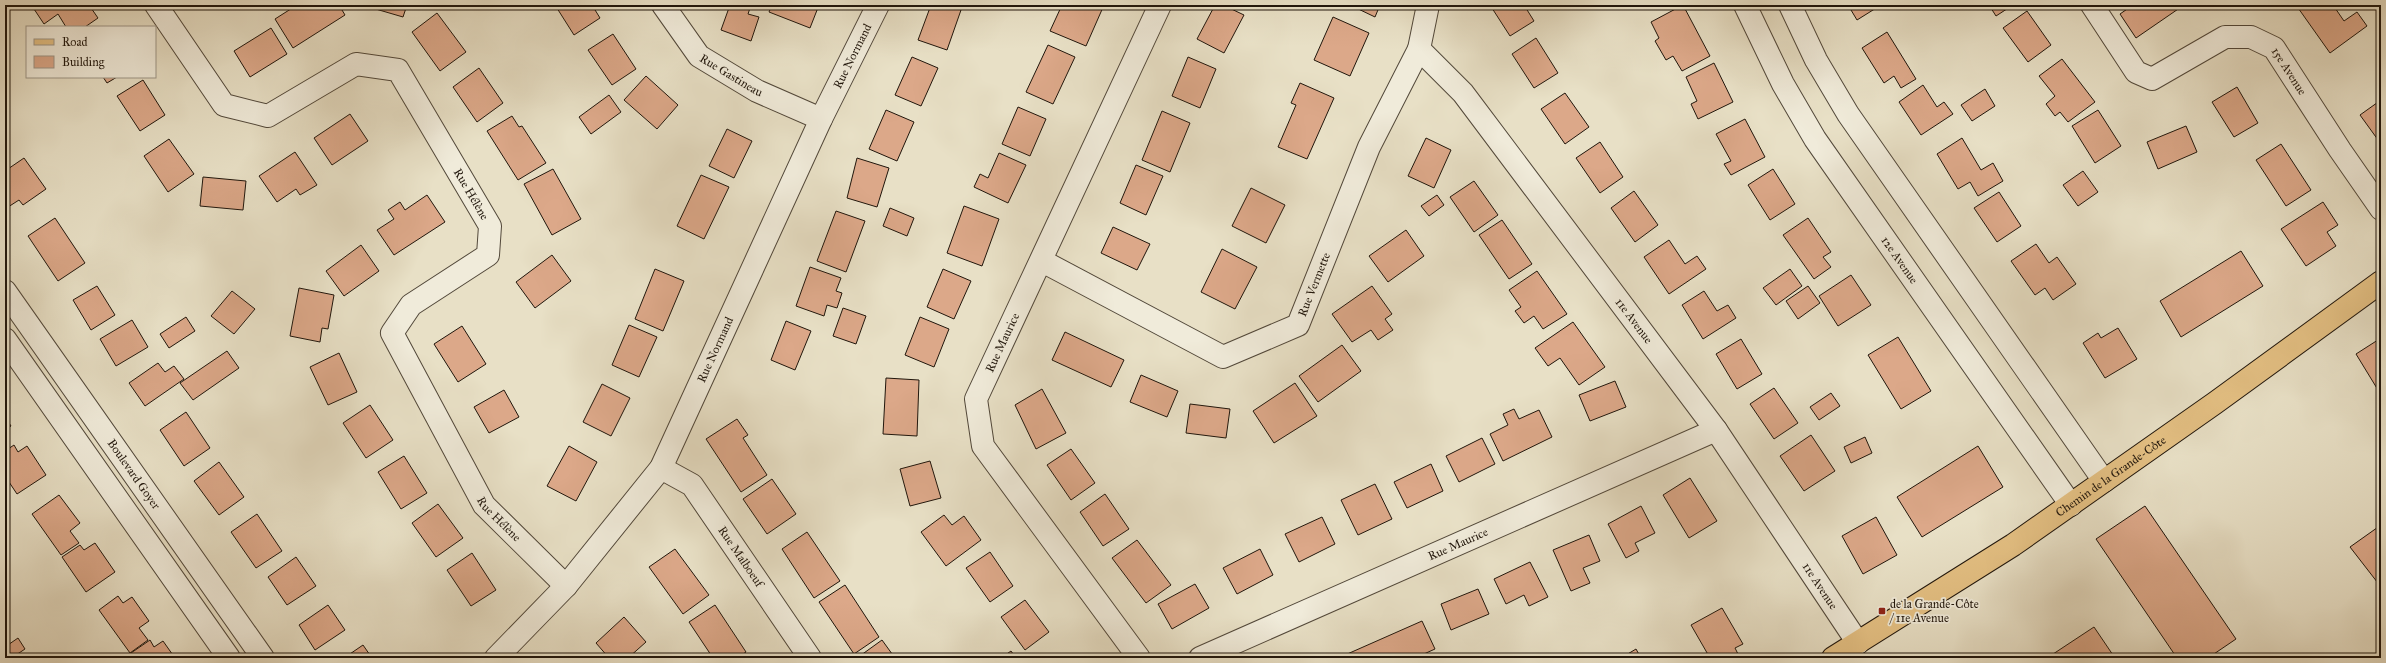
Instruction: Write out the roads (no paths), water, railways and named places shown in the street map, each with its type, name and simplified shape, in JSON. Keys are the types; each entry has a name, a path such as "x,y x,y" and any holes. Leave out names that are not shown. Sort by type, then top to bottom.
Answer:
{"main road":[{"name":"Chemin de la Grande-Côte","path":"1833,658 1958,580 2071,505 2381,282"}],"street":[{"name":"Rue Hélène","path":"156,5 224,105 268,116 356,64 398,70 490,226 488,254 411,305 392,333 484,505 566,586"},
{"name":"Rue Gastineau","path":"663,5 700,56 757,91 821,119"},
{"name":"Rue Normand","path":"496,658 566,586 661,468 821,119 878,5"},
{"name":"Rue Maurice","path":"1139,658 983,446 976,399 1042,261 1160,5"},
{"path":"1419,49 1428,5"},
{"name":"12e Avenue","path":"1745,5 1783,84 1815,139 2071,505"},
{"path":"1790,5 1816,60 1848,114 2104,481"},
{"name":"15e Avenue","path":"2092,5 2136,72 2152,79 2225,37 2252,37 2274,48 2340,150 2381,209"},
{"name":"Rue Vermette","path":"1042,261 1223,358 1298,325 1369,147 1419,49"},
{"name":"11e Avenue","path":"1419,49 1463,93 1716,430 1858,643"},
{"name":"Boulevard Goyer","path":"5,291 263,658"},
{"path":"5,339 229,658"},
{"name":"Rue Maurice","path":"1200,658 1716,430"},
{"name":"Rue Malboeuf","path":"661,468 692,485 810,658"}],"place":[{"name":"de la Grande-Côte / 11e Avenue","path":"1882,611"}]}
